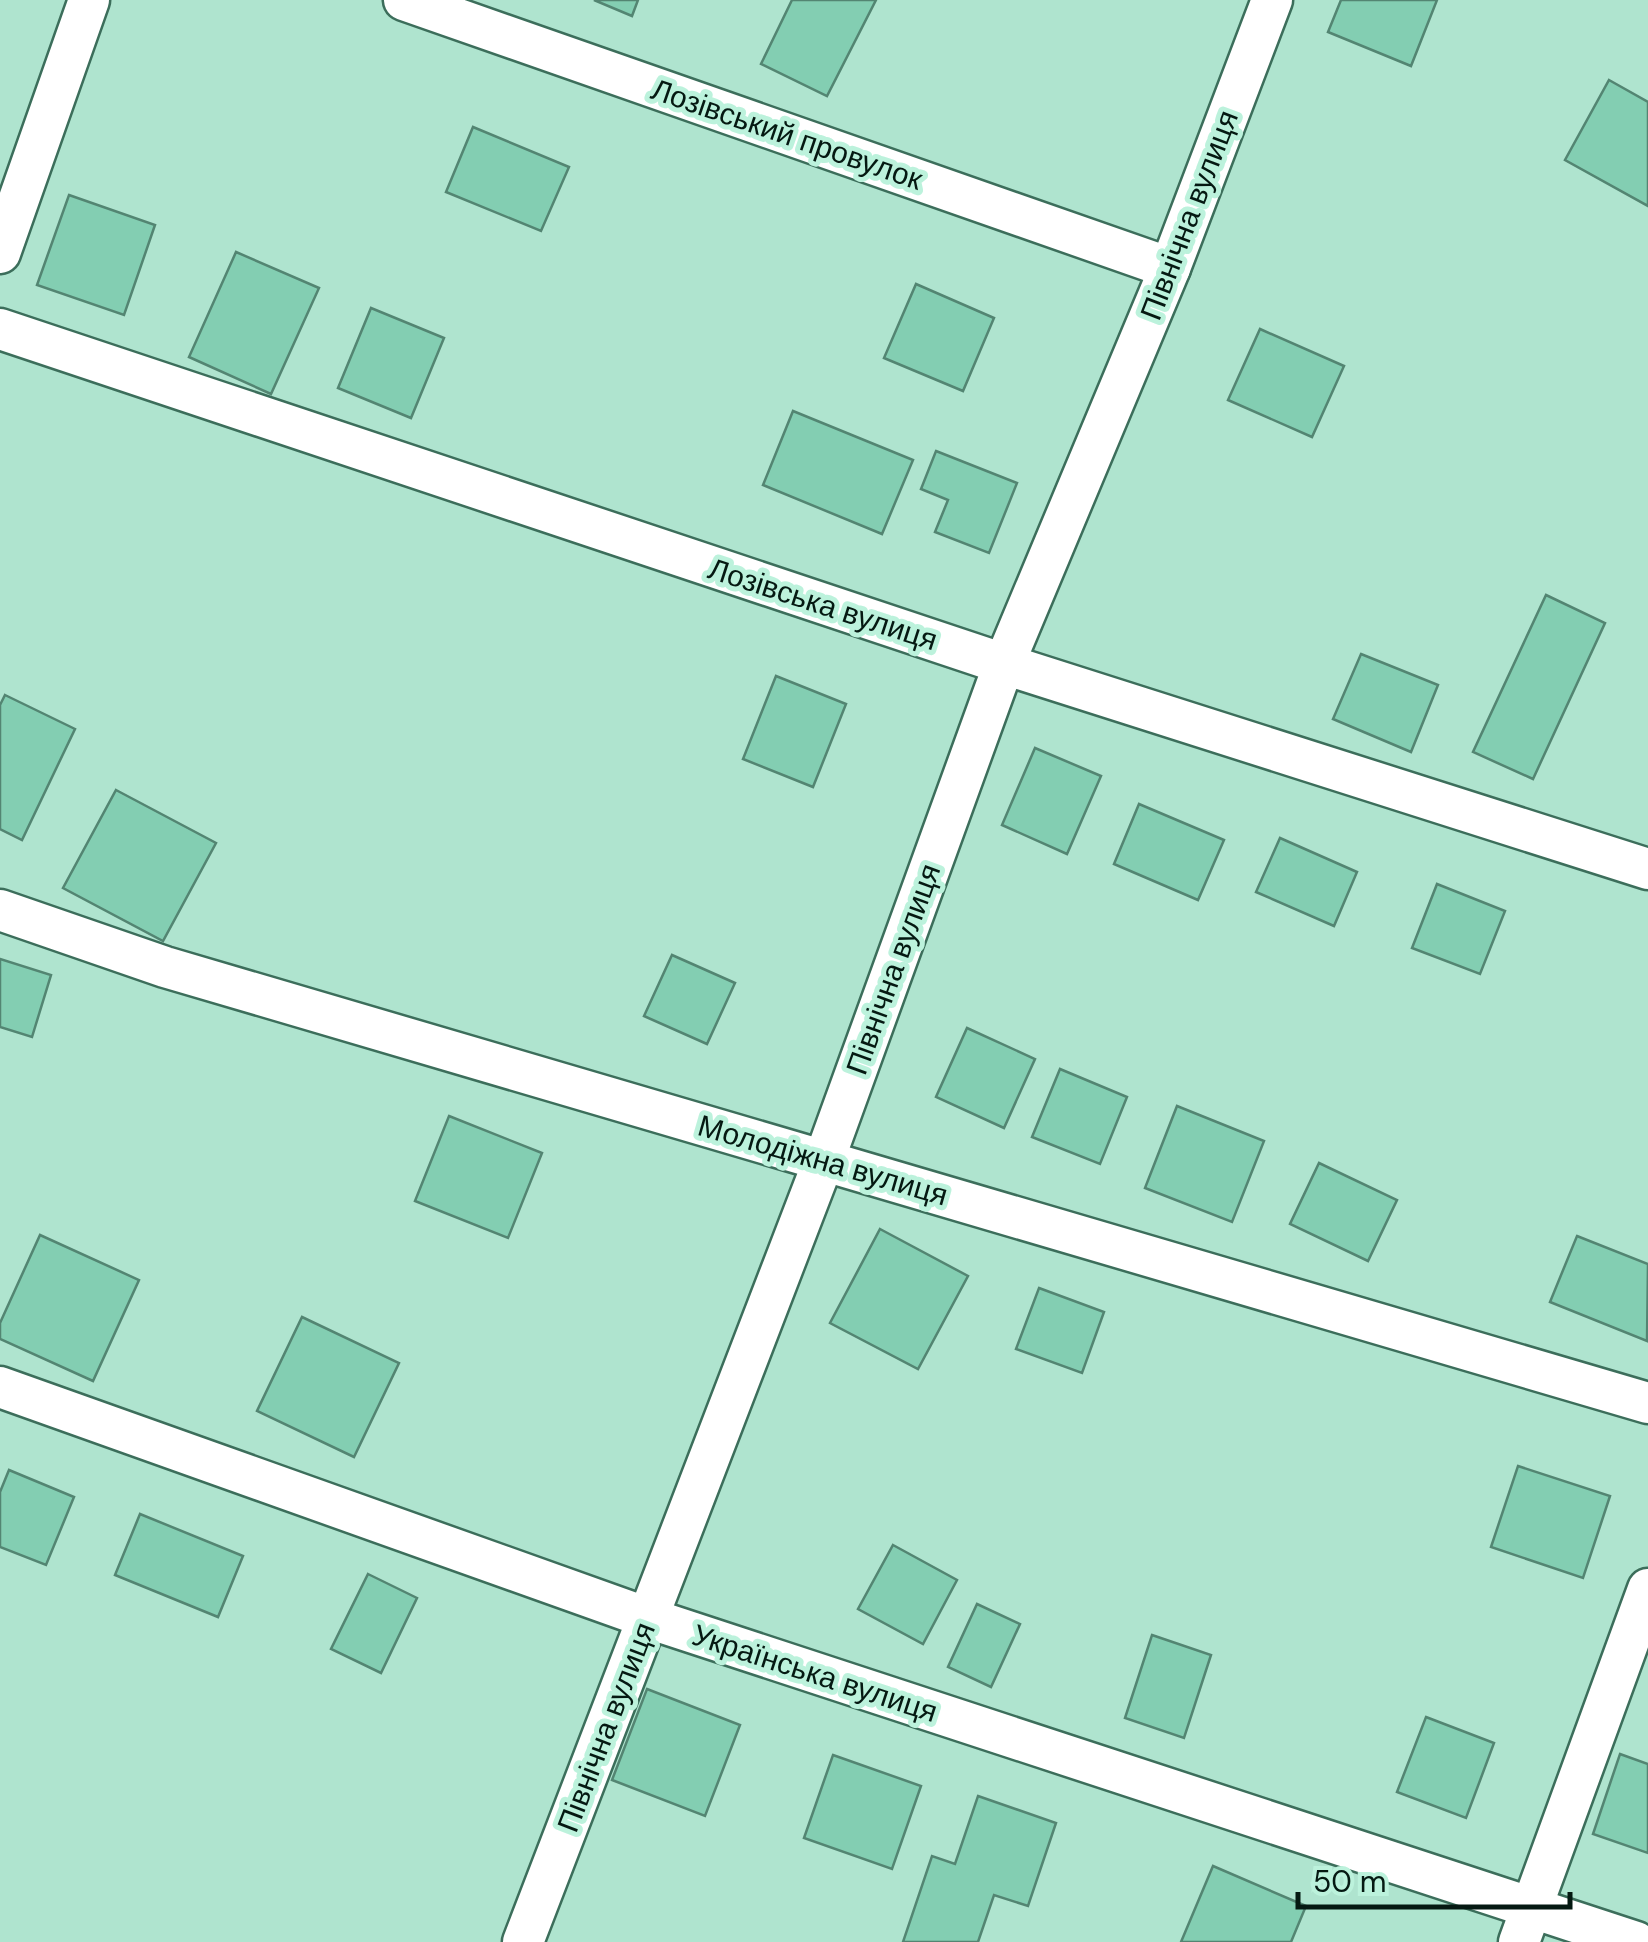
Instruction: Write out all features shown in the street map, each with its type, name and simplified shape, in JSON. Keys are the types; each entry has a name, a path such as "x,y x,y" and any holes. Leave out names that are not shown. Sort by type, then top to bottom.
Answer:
{"street":[{"path":"0,252 88,0"},
{"name":"Лозівський провулок","path":"404,0 1170,268"},
{"name":"Північна вулиця","path":"523,1942 824,1160 1004,664 1170,268 1272,0"},
{"name":"Лозівська вулиця","path":"0,329 1004,664 1648,869"},
{"name":"Молодіжна вулиця","path":"0,910 165,967 1648,1403"},
{"name":"Українська вулиця","path":"0,1387 1525,1926 1636,1942"},
{"path":"1525,1926 1648,1588"}],"building":[{"path":"594,0 638,0 632,16"},
{"path":"792,0 876,0 827,96 761,64"},
{"path":"1341,0 1437,0 1411,66 1328,32"},
{"path":"1609,80 1648,102 1648,206 1565,160"},
{"path":"473,127 569,167 541,231 446,192"},
{"path":"69,195 155,225 124,315 37,285"},
{"path":"236,252 319,288 271,394 189,357"},
{"path":"916,284 994,318 963,391 884,358"},
{"path":"371,308 444,338 411,418 338,388"},
{"path":"1260,329 1344,366 1312,437 1228,400"},
{"path":"793,411 913,460 882,534 763,485"},
{"path":"936,451 1017,483 989,553 935,532 948,500 921,489"},
{"path":"1546,595 1605,623 1533,779 1473,752"},
{"path":"1361,654 1438,685 1411,752 1333,719"},
{"path":"776,676 846,704 813,787 743,759"},
{"path":"5,695 75,729 22,840 0,829 0,705"},
{"path":"1035,748 1101,776 1067,854 1002,825"},
{"path":"116,790 216,843 163,941 63,888"},
{"path":"1139,804 1224,840 1198,900 1114,864"},
{"path":"1280,838 1357,872 1334,926 1256,892"},
{"path":"1437,884 1505,911 1480,974 1412,948"},
{"path":"672,955 735,983 707,1044 644,1016"},
{"path":"0,959 51,975 32,1037 0,1027"},
{"path":"967,1028 1035,1059 1004,1128 936,1097"},
{"path":"1060,1069 1127,1097 1100,1164 1032,1137"},
{"path":"1177,1106 1264,1141 1232,1222 1145,1188"},
{"path":"449,1116 542,1153 508,1238 415,1201"},
{"path":"1319,1163 1397,1200 1368,1261 1290,1224"},
{"path":"880,1229 968,1276 918,1369 830,1323"},
{"path":"40,1235 139,1280 93,1381 0,1339 0,1323"},
{"path":"1577,1236 1648,1264 1647,1341 1550,1302"},
{"path":"1039,1288 1104,1312 1082,1373 1016,1349"},
{"path":"302,1317 399,1363 354,1457 257,1411"},
{"path":"1518,1466 1610,1496 1583,1578 1491,1547"},
{"path":"9,1470 74,1497 46,1565 0,1547 0,1492"},
{"path":"140,1514 243,1556 218,1617 115,1575"},
{"path":"893,1545 957,1580 923,1644 858,1609"},
{"path":"368,1574 417,1598 381,1673 331,1649"},
{"path":"977,1604 1020,1624 991,1687 948,1667"},
{"path":"1152,1635 1211,1655 1184,1738 1125,1718"},
{"path":"647,1689 740,1725 705,1816 612,1780"},
{"path":"1426,1717 1494,1743 1466,1818 1397,1792"},
{"path":"1620,1754 1648,1764 1648,1853 1593,1834"},
{"path":"833,1755 921,1786 892,1869 804,1838"},
{"path":"978,1796 1056,1823 1028,1906 994,1895 978,1942 903,1942 932,1856 955,1864"},
{"path":"1213,1866 1306,1906 1291,1942 1181,1942"}]}
